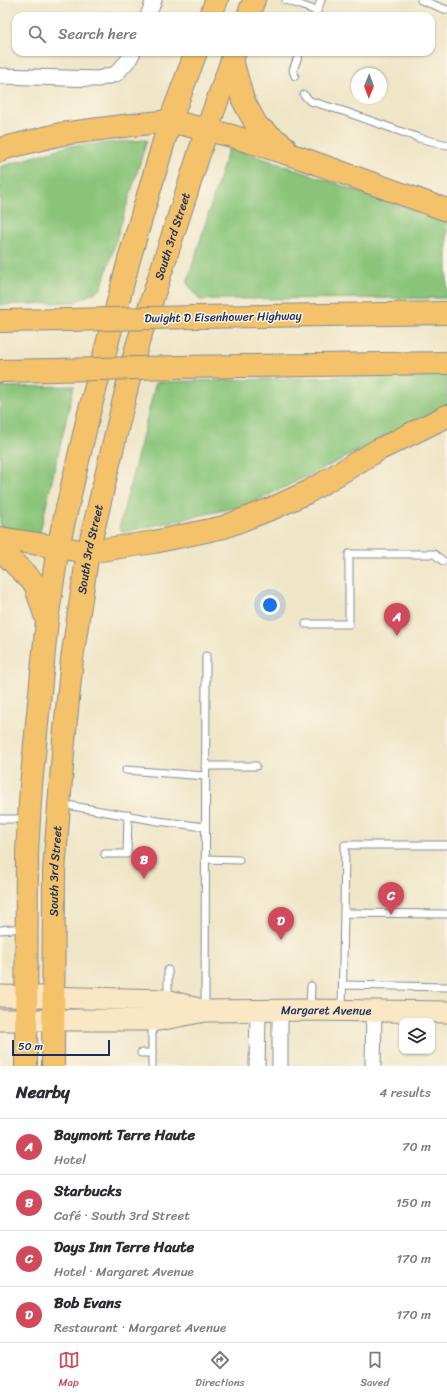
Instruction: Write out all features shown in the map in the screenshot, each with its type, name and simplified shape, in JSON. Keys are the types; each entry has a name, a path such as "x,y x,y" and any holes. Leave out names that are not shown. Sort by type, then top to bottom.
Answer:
{"highway":[{"path":"212,12 216,0"},
{"path":"250,12 254,0"},
{"path":"26,1066 26,928 29,819 46,620 58,547 89,413 130,256 170,121 194,56"},
{"path":"234,56 243,100 257,126 301,158"},
{"name":"South 3rd Street","path":"53,1066 54,872 72,660 88,552 136,349 207,129 234,56"},
{"path":"0,151 5,148 61,134 170,121 207,129 301,158 447,210"},
{"name":"Dwight D Eisenhower Highway","path":"0,322 447,313"},
{"path":"0,371 447,363"},
{"path":"0,538 88,552 154,542 224,527 266,511 308,492 378,450 447,416"},
{"path":"0,552 5,554 35,584 46,620"}],"street":[{"path":"150,12 154,0"},
{"path":"0,76 98,79 116,74 131,56"},
{"name":"Margaret Avenue","path":"0,996 54,997 163,1010 374,1010 447,1012"},
{"name":"Margaret Avenue","path":"0,1020 53,1021 163,1010"},
{"path":"280,1010 280,1066"},
{"path":"373,1066 374,1010"},
{"path":"257,1066 258,1011"}],"lane":[{"path":"286,0 312,12"},
{"path":"317,12 321,0"},
{"path":"421,0 447,10"},
{"path":"294,76 293,70 298,56"},
{"path":"304,95 310,101 419,138 447,145"},
{"path":"306,624 349,624 349,554 434,554 443,561"},
{"path":"205,1011 206,656"},
{"path":"205,766 256,766"},
{"path":"126,770 205,776"},
{"path":"59,803 205,826"},
{"path":"105,854 127,854 128,815"},
{"path":"0,819 29,819"},
{"path":"342,1010 345,845 447,845"},
{"path":"205,859 239,860"},
{"path":"344,913 447,914"},
{"path":"0,930 26,928"},
{"path":"152,1066 152,1032 163,1010 168,970"},
{"path":"343,985 447,987"},
{"path":"310,1010 311,986"},
{"path":"141,1053 152,1053"}],"green space":[{"path":"147,140 101,289 75,302 0,305 0,167 68,146"},
{"path":"229,147 447,221 447,298 200,300 187,283"},
{"path":"447,374 447,406 248,505 124,532 119,529 156,382"},
{"path":"74,386 39,536 0,527 0,387"}],"place":[{"name":"Baymont Terre Haute","path":"397,636"},
{"name":"Starbucks","path":"144,879"},
{"name":"Days Inn Terre Haute","path":"391,915"},
{"name":"Bob Evans","path":"281,940"}]}
